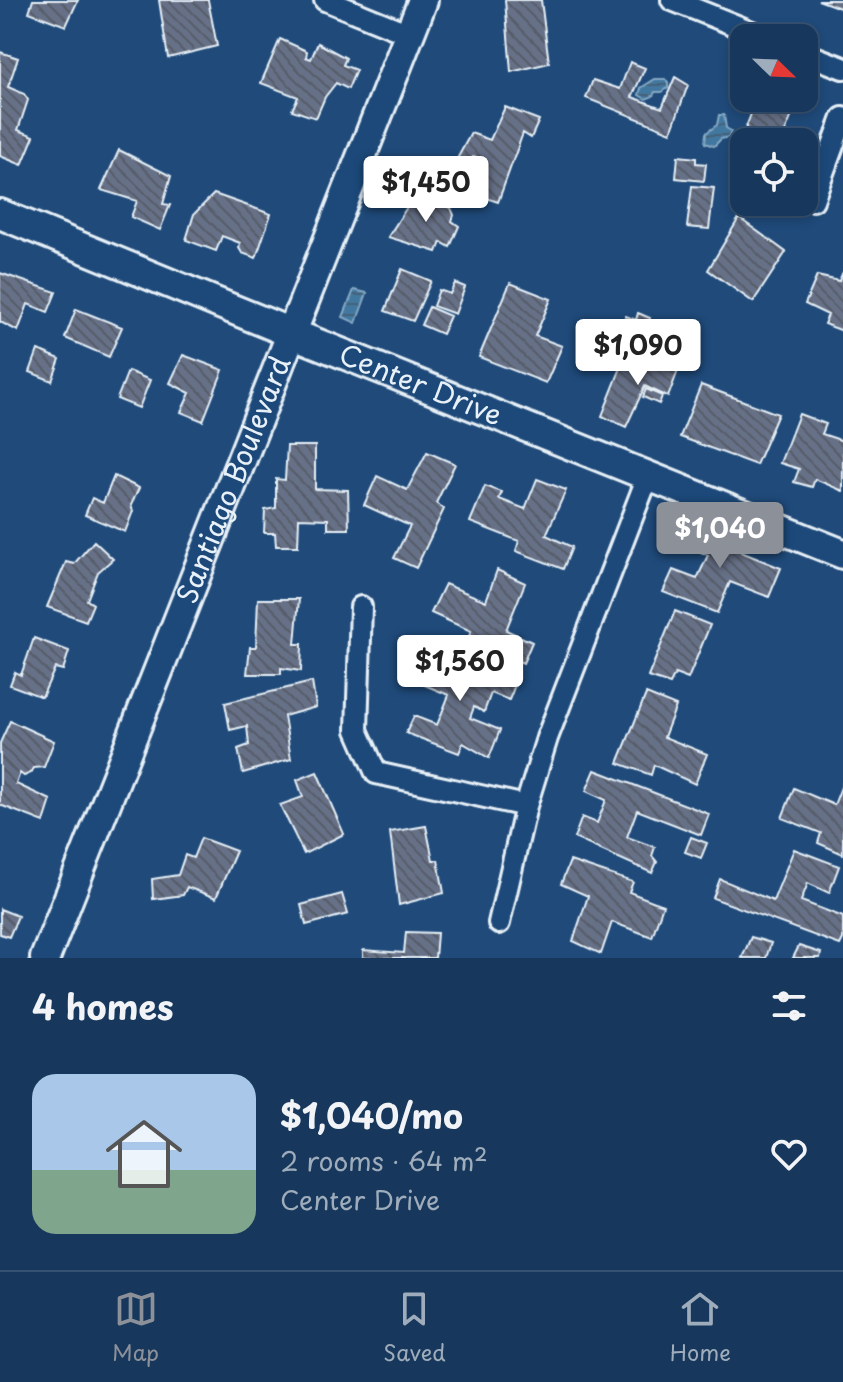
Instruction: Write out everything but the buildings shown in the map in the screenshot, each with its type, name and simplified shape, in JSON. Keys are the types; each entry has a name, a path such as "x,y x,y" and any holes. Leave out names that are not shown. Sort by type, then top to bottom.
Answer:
{"street":[{"path":"325,0 409,34"},
{"name":"Santiago Boulevard","path":"45,958 423,0"},
{"path":"672,0 732,24"},
{"path":"818,58 843,68"},
{"path":"818,186 843,118"},
{"name":"Center Drive","path":"0,214 843,554"},
{"path":"499,923 526,806 547,738 648,476"},
{"path":"361,607 357,730 376,773 526,806"}],"water":[{"path":"655,79 665,79 668,88 646,99 639,95 641,88"},
{"path":"719,115 724,115 726,128 730,130 729,137 721,139 714,146 705,143 706,133 717,125"},
{"path":"354,290 367,293 356,323 343,317"}]}
